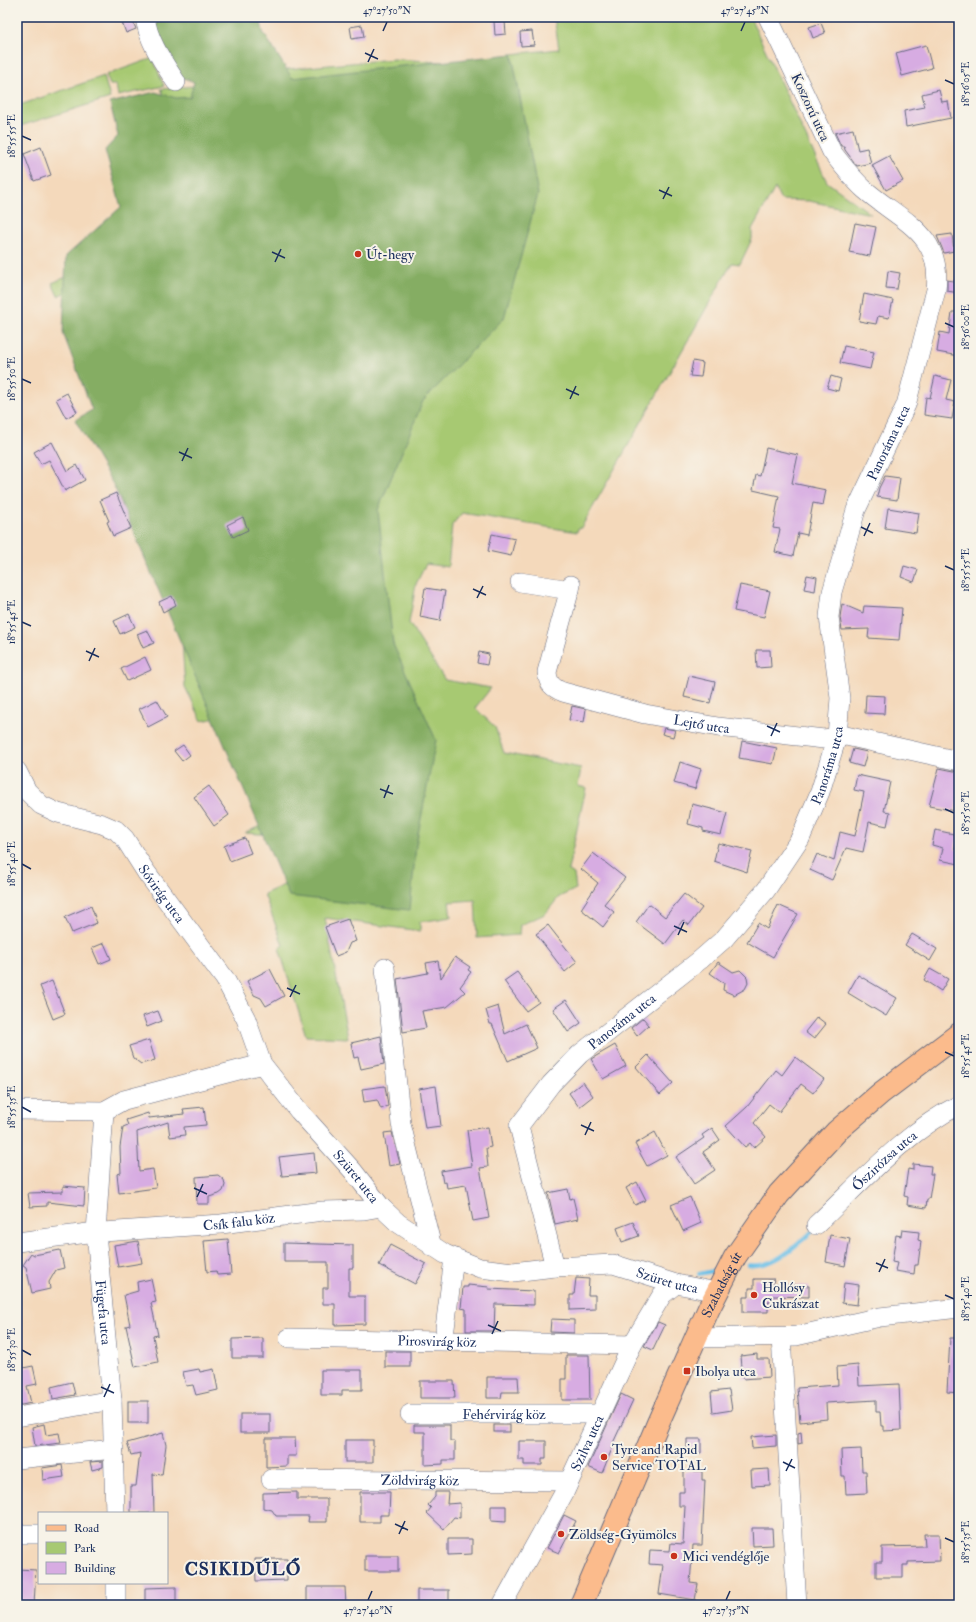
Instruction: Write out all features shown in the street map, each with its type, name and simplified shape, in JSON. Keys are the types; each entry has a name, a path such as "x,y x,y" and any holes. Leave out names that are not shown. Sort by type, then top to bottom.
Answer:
{"main road":[{"name":"Szabadság út","path":"581,1605 696,1338 730,1265 749,1236 779,1194 836,1131 881,1093 959,1034"}],"street":[{"path":"145,17 146,25 154,45 176,82"},
{"name":"Koszorú utca","path":"768,17 832,152 846,171 864,189"},
{"name":"Panoráma utca","path":"555,1266 519,1126 522,1120 551,1084 580,1054 700,960 724,939 766,890 800,839 820,792 837,737 840,698 830,616 832,592 856,510 906,405 936,290 938,274 934,255 929,245 917,230 864,189"},
{"name":"Lejtő utca","path":"520,582 570,588 548,666 548,681 553,688 645,714 718,727 824,739 837,737 875,742 959,761"},
{"name":"Sóvirág utca","path":"17,771 27,791 41,805 58,813 102,824 116,830 225,979 246,1019 262,1064"},
{"path":"385,968 401,1124 432,1247"},
{"path":"17,1110 104,1111 124,1100 262,1064"},
{"name":"Szüret utca","path":"262,1064 299,1111 353,1171 381,1207 398,1223 432,1247 454,1258 480,1268 513,1272 555,1266 613,1264 676,1284 717,1292"},
{"name":"Őszirózsa utca","path":"816,1225 897,1148 940,1115 959,1105"},
{"name":"Fügefa utca","path":"104,1111 96,1233 112,1400 115,1512"},
{"name":"Csík falu köz","path":"17,1242 96,1233 221,1224 323,1211 364,1210 381,1207"},
{"path":"445,1328 454,1258"},
{"name":"Szilva utca","path":"502,1605 537,1545 569,1481 632,1345 662,1295 676,1284"},
{"path":"696,1338 724,1336 781,1338 880,1317 959,1308"},
{"name":"Pirosvirág köz","path":"290,1338 632,1345"},
{"path":"781,1338 797,1605"},
{"path":"17,1417 112,1400"},
{"name":"Fehérvirág köz","path":"410,1414 599,1414"},
{"path":"17,1459 114,1449"},
{"name":"Zöldvirág köz","path":"270,1479 569,1481"},
{"path":"17,1534 38,1534"},
{"path":"116,1584 116,1605"}],"green space":[{"path":"155,17 260,17 263,32 292,78 512,54 538,194 504,318 423,401 378,510 393,644 436,740 416,845 410,910 289,896 114,486 75,420 92,410 63,333 66,256 121,207 105,150 118,136 110,103 155,92 176,98 190,97 194,82 180,77 156,29"},
{"path":"554,17 750,17 827,182 871,214 809,201 781,200 775,188 752,229 752,239 740,264 732,263 581,528 578,528 577,532 462,513 452,525 448,567 426,564 416,584 409,623 445,680 491,688 475,708 495,727 504,753 581,768 578,786 586,788 568,870 574,874 576,889 559,897 545,914 520,925 519,935 477,938 475,900 449,902 451,917 420,922 420,931 325,918 348,1038 306,1036 279,948 283,945 264,894 286,884 285,836 245,833 269,822 216,718 202,721 185,687 182,641 94,411 75,287 58,296 52,283 125,252 164,95 161,89 194,86 265,95 287,69 393,59 463,63 513,59 512,54 559,49"},
{"path":"153,58 164,86 118,96 116,85 110,85 106,75"},
{"path":"104,76 110,98 17,127 17,106"}],"building":[{"path":"120,17 131,17 136,29 126,33"},
{"path":"494,21 505,21 506,34 495,35"},
{"path":"821,23 825,33 813,38 809,27"},
{"path":"362,25 364,37 352,39 350,27"},
{"path":"532,31 534,45 521,46 520,32"},
{"path":"926,45 932,68 902,76 896,53"},
{"path":"939,90 942,102 948,101 951,118 906,127 904,111 925,107 922,94"},
{"path":"853,129 858,150 867,148 871,163 857,166 845,150 844,146 841,146 835,133"},
{"path":"41,147 51,175 34,181 24,154"},
{"path":"889,156 903,181 886,190 872,165"},
{"path":"855,223 876,227 870,256 849,252"},
{"path":"952,234 954,251 944,253 937,236"},
{"path":"888,271 900,273 897,289 886,288"},
{"path":"947,280 959,282 959,293 947,291"},
{"path":"864,294 893,300 889,318 878,316 876,324 859,321"},
{"path":"952,312 959,312 959,356 937,352 940,332 949,334"},
{"path":"844,346 874,352 870,369 840,363"},
{"path":"693,361 703,363 701,377 690,376"},
{"path":"831,376 841,379 838,391 827,388"},
{"path":"935,376 951,380 946,400 955,402 952,419 924,415 926,397 930,398"},
{"path":"67,393 77,412 66,418 56,399"},
{"path":"52,442 67,471 77,465 85,480 65,491 49,460 41,464 34,452"},
{"path":"766,448 798,455 792,483 826,490 823,505 813,503 807,535 798,533 793,556 775,552 780,529 773,528 779,496 753,490 756,475 760,476"},
{"path":"885,476 900,478 897,500 877,497 879,488"},
{"path":"116,493 131,528 113,536 107,522 109,521 100,500"},
{"path":"888,508 919,513 916,533 885,528"},
{"path":"243,517 248,530 233,537 227,525"},
{"path":"492,534 515,539 511,556 488,551"},
{"path":"904,566 918,570 914,582 901,577"},
{"path":"807,575 817,577 815,591 804,589"},
{"path":"740,585 770,591 764,617 734,611"},
{"path":"425,588 445,591 440,621 420,617"},
{"path":"172,596 176,605 163,612 159,602"},
{"path":"842,604 863,613 864,606 902,608 899,640 868,638 869,629 842,630 840,617"},
{"path":"129,614 135,627 120,634 114,621"},
{"path":"147,630 154,643 143,648 137,634"},
{"path":"756,650 770,650 771,667 757,668"},
{"path":"479,652 489,654 487,665 477,663"},
{"path":"145,657 151,670 127,681 121,669"},
{"path":"689,676 715,682 710,703 684,697"},
{"path":"866,695 885,696 884,714 865,713"},
{"path":"157,700 167,717 148,727 139,709"},
{"path":"572,706 586,709 584,722 569,720"},
{"path":"664,728 675,730 673,737 662,734"},
{"path":"742,741 777,748 773,764 739,758"},
{"path":"183,745 190,755 182,761 174,751"},
{"path":"853,749 867,752 863,767 849,763"},
{"path":"680,762 701,769 695,789 674,783"},
{"path":"939,768 959,772 959,792 955,811 929,806"},
{"path":"857,775 890,782 884,811 890,812 887,826 869,822 863,852 846,848 832,880 810,870 817,854 834,861 840,832 855,836 864,792 854,790"},
{"path":"209,786 229,815 214,826 194,797"},
{"path":"692,804 727,813 721,835 703,831 703,828 688,824"},
{"path":"935,830 958,835 955,849 959,850 959,864 940,860 943,848 932,845"},
{"path":"245,838 251,853 230,861 224,846"},
{"path":"718,843 752,851 747,872 714,861"},
{"path":"593,853 625,878 604,904 614,912 603,927 581,909 598,883 581,869"},
{"path":"684,894 702,908 689,925 683,920 665,944 636,922 649,904 665,917"},
{"path":"778,905 798,914 773,957 747,942 758,923 767,929"},
{"path":"91,906 97,923 72,933 65,917"},
{"path":"348,919 356,941 350,943 346,952 336,956 325,927"},
{"path":"548,925 577,962 565,972 536,934"},
{"path":"912,934 937,949 930,961 905,945"},
{"path":"104,943 111,959 99,964 92,948"},
{"path":"455,957 470,967 468,970 471,972 460,987 465,992 447,1007 422,1011 426,1028 403,1032 397,979 428,973 426,963 438,961 441,978"},
{"path":"718,962 733,972 740,970 747,977 748,983 745,989 734,995 723,990 724,983 710,973"},
{"path":"270,969 284,996 266,1006 261,998 254,995 247,981"},
{"path":"930,969 948,979 941,991 924,980"},
{"path":"517,972 539,1002 526,1011 504,981"},
{"path":"858,975 897,998 886,1016 848,993"},
{"path":"52,981 65,1014 53,1019 40,986"},
{"path":"566,1000 581,1023 568,1032 553,1009"},
{"path":"498,1006 505,1034 526,1024 537,1048 508,1061 492,1024 490,1024 486,1010"},
{"path":"158,1011 162,1021 147,1027 143,1016"},
{"path":"817,1017 826,1024 814,1039 805,1032"},
{"path":"643,1018 649,1025 637,1036 631,1028"},
{"path":"381,1036 384,1064 361,1069 358,1057 354,1058 351,1043"},
{"path":"149,1040 155,1060 141,1064 133,1058 129,1046"},
{"path":"615,1045 626,1066 603,1079 591,1059"},
{"path":"648,1055 673,1083 660,1095 636,1067"},
{"path":"795,1057 824,1079 813,1093 801,1084 779,1112 769,1104 754,1123 766,1137 754,1148 750,1143 745,1147 726,1126 747,1107 776,1070 782,1075"},
{"path":"583,1082 593,1096 579,1107 569,1093"},
{"path":"385,1086 388,1106 381,1109 377,1100 364,1102 362,1089"},
{"path":"436,1086 441,1126 425,1128 419,1089"},
{"path":"204,1107 206,1125 184,1127 185,1135 170,1137 168,1122 137,1132 139,1171 153,1169 156,1188 119,1193 117,1174 121,1173 120,1147 123,1127 128,1125 126,1120 148,1113 149,1118 184,1114 183,1109"},
{"path":"488,1127 491,1147 486,1148 488,1167 480,1168 489,1218 473,1221 466,1185 447,1188 446,1182 443,1183 441,1171 472,1166 467,1130"},
{"path":"712,1128 720,1140 703,1152 715,1170 694,1184 676,1157 704,1138 702,1135"},
{"path":"392,1132 400,1164 389,1166 384,1133"},
{"path":"655,1132 667,1155 647,1166 635,1144"},
{"path":"314,1153 316,1173 282,1176 279,1157"},
{"path":"913,1164 931,1166 930,1174 933,1174 926,1208 907,1205 908,1197 904,1196 908,1169 913,1170"},
{"path":"218,1175 224,1180 225,1185 223,1191 209,1197 209,1204 197,1204 196,1177"},
{"path":"637,1182 646,1200 635,1205 626,1188"},
{"path":"63,1186 85,1188 84,1206 47,1202 47,1206 30,1207 28,1193 63,1192"},
{"path":"568,1189 570,1199 573,1198 578,1219 555,1224 548,1193"},
{"path":"690,1197 701,1223 683,1231 671,1205"},
{"path":"633,1222 639,1236 622,1242 617,1228"},
{"path":"902,1230 919,1232 918,1240 921,1241 918,1265 915,1265 914,1274 895,1271 897,1263 892,1262 896,1235 901,1236"},
{"path":"830,1235 850,1239 845,1266 826,1262"},
{"path":"228,1239 231,1274 217,1275 216,1271 207,1272 204,1241"},
{"path":"138,1241 142,1263 118,1267 114,1245"},
{"path":"284,1243 353,1245 353,1268 349,1268 349,1296 365,1296 365,1324 335,1325 335,1304 323,1304 323,1288 328,1288 328,1262 284,1262"},
{"path":"390,1245 426,1264 415,1284 379,1265"},
{"path":"60,1250 64,1268 56,1270 49,1282 50,1289 32,1293 26,1267 23,1265 31,1253 34,1255"},
{"path":"576,1278 589,1279 588,1295 595,1295 595,1309 570,1310 570,1295 574,1295"},
{"path":"151,1279 156,1302 151,1303 158,1335 153,1336 158,1362 135,1367 126,1326 130,1325 124,1295 138,1291 137,1282"},
{"path":"754,1279 774,1279 773,1284 809,1286 809,1297 773,1296 773,1302 768,1302 768,1312 743,1312 743,1297 749,1297 749,1288 754,1288"},
{"path":"844,1283 859,1285 857,1305 842,1303"},
{"path":"468,1285 489,1287 488,1289 534,1291 534,1305 495,1304 494,1331 466,1331 466,1309 461,1308 463,1287 468,1287"},
{"path":"551,1319 574,1320 574,1333 550,1332"},
{"path":"658,1322 665,1325 653,1350 644,1346"},
{"path":"263,1338 263,1358 232,1358 232,1339"},
{"path":"950,1338 959,1338 959,1393 947,1392"},
{"path":"385,1351 410,1351 410,1367 385,1367"},
{"path":"757,1354 757,1359 769,1359 770,1377 743,1379 741,1356"},
{"path":"566,1355 589,1355 590,1400 562,1400 562,1379 566,1379"},
{"path":"22,1362 23,1368 33,1366 37,1384 27,1386 31,1403 17,1406 17,1363"},
{"path":"858,1365 859,1386 899,1384 901,1430 884,1431 884,1426 881,1426 880,1412 876,1412 876,1400 826,1403 827,1419 800,1422 797,1388 838,1385 837,1367"},
{"path":"199,1369 200,1372 214,1369 218,1390 196,1395 193,1385 186,1386 183,1372"},
{"path":"321,1370 362,1370 362,1390 342,1390 342,1395 321,1395"},
{"path":"487,1377 518,1377 519,1392 502,1392 501,1398 487,1398"},
{"path":"420,1381 454,1381 455,1398 420,1398"},
{"path":"72,1382 75,1395 53,1399 51,1387"},
{"path":"729,1390 732,1410 713,1413 711,1392"},
{"path":"621,1394 633,1400 613,1443 614,1444 602,1473 588,1467"},
{"path":"128,1401 148,1401 148,1423 128,1423"},
{"path":"240,1414 270,1414 270,1433 240,1433"},
{"path":"44,1424 46,1435 59,1433 61,1443 35,1446 32,1427"},
{"path":"414,1425 450,1425 450,1441 455,1441 455,1460 443,1460 443,1464 425,1465 425,1432 414,1432"},
{"path":"494,1425 510,1425 510,1432 494,1432"},
{"path":"801,1432 802,1443 798,1444 798,1433"},
{"path":"163,1433 166,1445 162,1475 153,1474 154,1512 131,1512 131,1486 136,1486 140,1453 131,1455 127,1443"},
{"path":"776,1435 776,1446 752,1448 751,1437"},
{"path":"266,1438 295,1438 296,1456 287,1456 287,1466 266,1467"},
{"path":"687,1439 701,1439 701,1453 687,1454"},
{"path":"345,1440 373,1440 373,1462 345,1462"},
{"path":"519,1441 546,1441 546,1459 542,1459 542,1465 524,1465 524,1460 519,1460"},
{"path":"861,1449 862,1471 866,1471 867,1493 846,1494 845,1476 842,1476 841,1450"},
{"path":"103,1461 103,1467 92,1470 90,1462"},
{"path":"62,1465 64,1477 43,1480 42,1468"},
{"path":"769,1469 770,1485 752,1486 751,1470"},
{"path":"684,1471 702,1471 702,1480 705,1480 702,1545 693,1545 690,1583 698,1584 695,1600 659,1594 663,1565 649,1564 650,1550 670,1551 671,1543 683,1544 685,1506 679,1506 679,1492 684,1492"},
{"path":"297,1492 297,1499 327,1499 327,1522 308,1522 309,1516 276,1516 272,1510 263,1508 263,1493"},
{"path":"360,1492 390,1492 389,1515 380,1515 380,1522 360,1522"},
{"path":"435,1492 448,1492 447,1504 460,1503 460,1518 454,1517 444,1529 427,1513 431,1508 428,1505 435,1497"},
{"path":"491,1506 506,1506 506,1522 491,1521"},
{"name":"Zöldség-Gyümölcs","path":"564,1515 576,1521 559,1553 547,1548"},
{"path":"752,1528 772,1528 773,1545 753,1546"},
{"path":"924,1534 939,1534 940,1561 908,1562 908,1565 903,1565 903,1577 876,1577 876,1562 882,1562 882,1547 925,1546"},
{"path":"448,1539 472,1539 472,1554 448,1555"},
{"path":"365,1556 398,1556 398,1571 365,1571"},
{"path":"255,1559 287,1559 287,1580 256,1581"},
{"path":"17,1569 36,1570 34,1605 18,1605 20,1585 17,1585"},
{"path":"176,1587 176,1605 145,1605 145,1588"},
{"path":"307,1587 345,1587 346,1605 307,1605"},
{"path":"417,1590 449,1590 449,1605 417,1605"}],"waterway":[{"path":"748,1265 767,1263 783,1256 812,1232"},
{"path":"699,1274 717,1270"}],"place":[{"name":"Út-hegy","path":"358,254"},
{"name":"Hollósy Cukrászat","path":"754,1295"},
{"name":"Ibolya utca","path":"687,1371"},
{"name":"Tyre and Rapid Service TOTAL","path":"604,1457"},
{"name":"Zöldség-Gyümölcs","path":"561,1534"},
{"name":"Mici vendéglője","path":"674,1556"}],"district":[{"name":"CSIKIDŰLŐ","path":"243,1569"}]}
